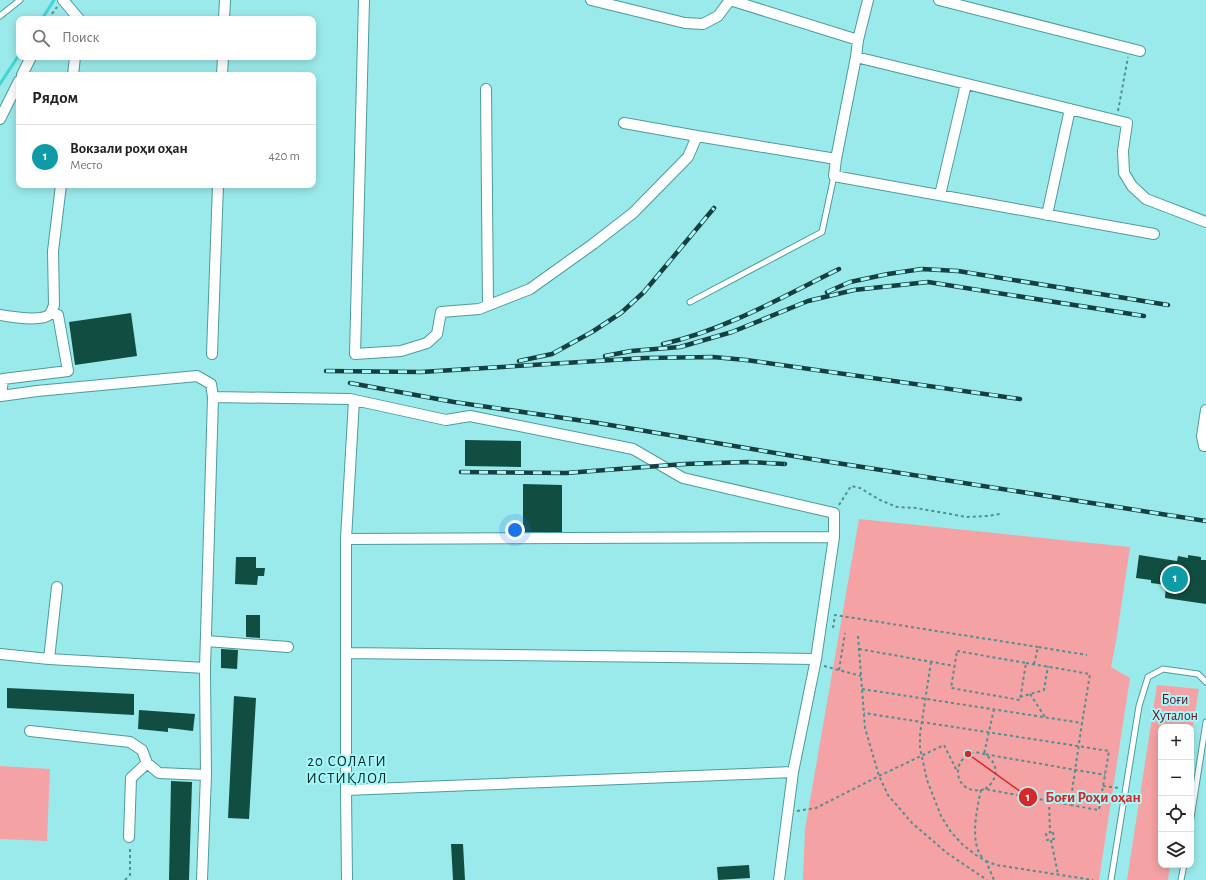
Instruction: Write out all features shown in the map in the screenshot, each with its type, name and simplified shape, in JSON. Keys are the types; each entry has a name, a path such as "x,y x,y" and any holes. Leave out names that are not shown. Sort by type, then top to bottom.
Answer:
{"street":[{"path":"64,0 77,16"},
{"path":"224,16 225,0"},
{"path":"364,0 355,354 401,351 426,343 437,334 441,312 478,309 530,289 633,213 688,157 697,136"},
{"path":"591,0 685,23 703,24 718,16 730,0 858,40"},
{"path":"868,0 858,40 834,176 1154,234"},
{"path":"939,0 1140,51"},
{"path":"856,58 1127,123 1122,151 1124,172 1132,186 1146,199 1206,222"},
{"path":"24,72 30,60"},
{"path":"73,72 75,60"},
{"path":"222,72 223,60"},
{"path":"940,195 966,84"},
{"path":"0,119 16,87"},
{"path":"486,89 488,305"},
{"path":"1047,215 1070,109"},
{"path":"624,123 836,159"},
{"path":"0,315 21,319 47,316 52,313 54,305 53,251 61,188"},
{"path":"212,354 218,188"},
{"path":"52,313 58,315 68,371 3,379 0,398 37,391 197,376 211,384 213,397 205,668 206,775 202,880"},
{"path":"213,397 354,400 446,420 470,416 633,449 683,478 834,513 834,537 815,661 792,772 779,880"},
{"path":"347,880 346,539 354,400"},
{"path":"1206,410 1202,436 1204,446 1206,446"},
{"path":"346,539 834,537"},
{"path":"49,659 57,587"},
{"path":"206,641 288,647"},
{"path":"346,653 815,661"},
{"path":"0,654 49,659 205,668"},
{"path":"30,731 130,742 142,750 147,763 159,773 206,775"},
{"path":"129,837 131,778 147,763"},
{"path":"346,790 792,772"}],"lane":[{"path":"0,16 20,0"},
{"path":"690,302 822,232 834,176"},
{"path":"1111,880 1139,706 1148,677 1163,669 1198,674 1206,682"},
{"path":"1194,799 1206,722"},
{"path":"1181,880 1183,868"}],"path":[{"path":"50,16 64,0"},
{"path":"1116,120 1129,48"},
{"path":"834,513 851,486 860,488 880,500 897,507 916,508 967,517 1000,514"},
{"path":"833,628 835,615 1087,655"},
{"path":"839,670 845,633"},
{"path":"858,636 865,728 879,776 888,795 912,823 947,853 987,880"},
{"path":"1034,664 1038,647"},
{"path":"859,649 955,666"},
{"path":"1048,666 1044,690 1020,697 1020,700 951,688 957,651 1048,666 1090,674 1070,804"},
{"path":"815,661 861,676"},
{"path":"931,662 925,698 920,748 927,780 941,816 951,832 963,845 976,855 996,865 1093,880"},
{"path":"1020,697 1026,663"},
{"path":"862,688 1082,723"},
{"path":"1030,694 1045,717"},
{"path":"984,754 994,709"},
{"path":"864,713 1109,751 1100,810 985,789"},
{"path":"788,811 801,811 816,808 944,745 958,772 962,784 973,791 985,789 991,786 994,781 996,768 990,757 984,754"},
{"path":"958,772 959,766 966,756 972,753 978,753 1105,775"},
{"path":"1103,786 1126,789"},
{"path":"981,790 976,817 976,846 981,856 986,861 994,880"},
{"path":"1049,801 1050,832 1046,833 1047,840 1050,840 1058,874"},
{"path":"125,880 130,875 131,850 129,837"}],"green space":[{"path":"859,519 1130,547 1111,667 1130,678 1099,880 803,880 805,829"},
{"name":"Боғи Хуталон","path":"1157,685 1199,689 1193,724 1158,724 1158,868 1170,868 1168,880 1127,880"},
{"path":"0,766 50,769 47,841 0,839"}],"building":[{"path":"131,313 137,356 75,365 69,322"},
{"path":"465,440 521,441 521,467 465,466"},
{"path":"523,484 562,485 562,532 523,532"},
{"path":"1139,555 1177,561 1178,556 1188,558 1188,555 1201,557 1201,560 1206,560 1206,604 1165,598 1166,585 1151,583 1151,580 1136,578"},
{"path":"236,557 256,557 256,568 265,568 264,576 258,576 257,585 235,584"},
{"path":"246,615 260,615 260,638 246,637"},
{"path":"221,649 238,650 237,669 221,668"},
{"path":"7,688 134,694 134,715 7,708"},
{"path":"234,696 256,698 249,819 228,818"},
{"path":"139,710 195,714 193,731 168,728 168,732 138,729"},
{"path":"171,781 192,782 189,880 169,880"},
{"path":"451,844 463,844 465,880 453,880"},
{"path":"749,865 750,878 718,880 717,867"}],"waterway":[{"path":"44,16 54,0"},
{"path":"0,84 16,60"}],"railway":[{"path":"519,361 552,354 592,332 621,313 644,292 714,208"},
{"path":"663,344 686,338 731,322 839,269"},
{"path":"827,292 850,282 922,269 958,271 1168,305"},
{"path":"605,356 631,351 680,347 732,332 808,301 854,290 928,282 1144,316"},
{"path":"326,371 421,372 645,358 713,357 746,360 1020,399"},
{"path":"350,383 454,402 598,423 805,458 1206,521"},
{"path":"461,472 566,473 685,464 748,462 785,464"}],"place":[{"name":"Вокзали роҳи оҳан","path":"1175,579"},
{"name":"Боғи Роҳи оҳан","path":"968,754"}],"district":[{"name":"20 СОЛАГИ ИСТИҚЛОЛ","path":"347,770"}]}
